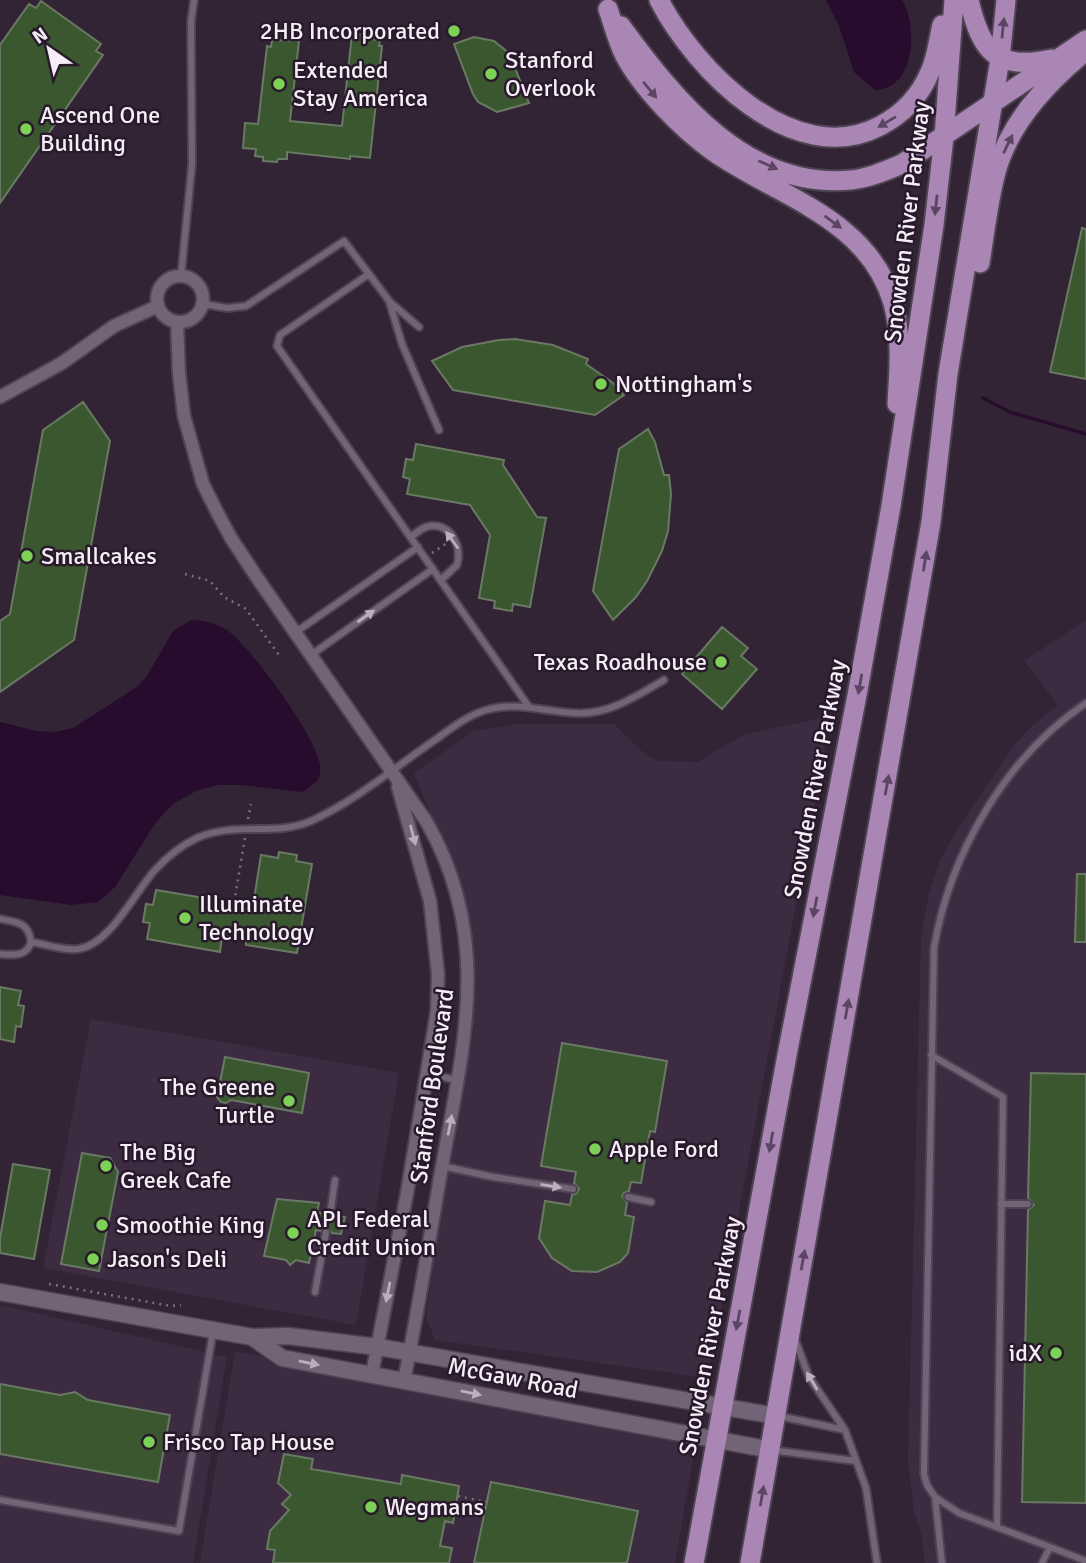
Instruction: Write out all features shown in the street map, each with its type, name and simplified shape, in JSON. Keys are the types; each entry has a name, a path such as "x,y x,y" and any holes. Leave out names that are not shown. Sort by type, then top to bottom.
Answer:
{"main road":[{"path":"659,0 688,47 729,89 776,122 817,136 836,137 872,130 890,121 912,102 930,72 947,0"},
{"name":"Snowden River Parkway","path":"694,1563 858,690 914,368 935,134 954,0"},
{"path":"969,0 976,29 988,48 1000,59 1021,63 1057,58"},
{"path":"931,522 948,374 1000,59 1006,0"},
{"path":"605,4 653,69 698,119 741,152 770,167 799,177 822,181 852,180 875,175 902,164 935,134 992,104 1086,40"},
{"path":"605,4 624,54 641,79 687,129 734,165 839,225 857,241 883,279 893,303 898,327 899,366 891,506"},
{"path":"750,1563 931,522 961,377 997,170 1015,130 1031,105 1054,78 1086,50"},
{"path":"705,1500 707,1563"}],"street":[{"path":"181,276 192,279 199,286 203,304 192,319 177,322 166,318 158,306 157,293 172,277 181,276"},
{"path":"0,397 62,363 114,326 158,306"},
{"name":"Stanford Boulevard","path":"177,322 184,416 203,484 231,538 442,848 458,897 469,972 468,1014 404,1381"},
{"name":"Stanford Boulevard","path":"372,1374 428,1074 437,1011 438,974 430,901 411,828 391,771"},
{"name":"McGaw Road","path":"0,1292 252,1337 288,1336 378,1347 776,1416"},
{"name":"McGaw Road","path":"252,1337 282,1357 771,1450"}],"lane":[{"path":"181,276 192,164 191,22 194,0"},
{"path":"203,304 227,308 246,306 344,241 390,302 419,327"},
{"path":"369,274 280,335 277,346 529,706"},
{"path":"390,302 402,344 439,430"},
{"path":"411,537 422,529 435,526 442,528 455,539 459,547 457,565 441,580"},
{"path":"295,633 418,547"},
{"path":"311,655 433,569"},
{"path":"31,942 77,949 84,947 100,938 114,925 155,870 179,848 203,836 233,828 297,826 311,820 358,795 472,715 498,707 529,706 574,713 603,711 634,698 664,680"},
{"path":"1086,703 1050,730 1005,784 965,849 939,919 934,948 923,1474 926,1485 935,1497 959,1513 1086,1561"},
{"path":"0,919 20,922 25,926 31,942 27,950 17,956 0,954"},
{"path":"931,1055 1003,1097 997,1527"},
{"path":"428,1074 458,1080"},
{"path":"442,1166 573,1189"},
{"path":"330,1214 335,1180"},
{"path":"628,1197 651,1202"},
{"path":"1002,1204 1028,1204"},
{"path":"315,1293 326,1231"},
{"path":"791,1327 809,1377 845,1430 866,1488 877,1563"},
{"path":"0,1500 179,1531 214,1330"},
{"path":"776,1416 845,1430"},
{"path":"771,1450 856,1461"},
{"path":"935,1497 942,1563"},
{"path":"1042,1563 1050,1547"}],"path":[{"path":"924,104 935,134"},
{"path":"432,553 447,543"},
{"path":"185,574 210,581 219,593 246,609 281,658"},
{"path":"248,819 251,804"},
{"path":"233,909 246,835"},
{"path":"49,1284 171,1306 181,1305"},
{"path":"458,1496 486,1502"}],"shaded area":[{"path":"826,0 902,0 907,11 911,40 906,68 899,79 889,87 875,90 854,72 839,26"},
{"path":"191,620 212,623 227,630 242,643 268,676 296,716 316,752 320,765 317,781 303,792 240,785 218,785 196,791 173,804 156,822 115,887 98,902 71,905 0,895 0,722 37,731 55,732 73,728 137,687 147,676 173,631"},
{"path":"1086,620 1086,1563 925,1563 921,1532 914,1512 908,1460 921,937 929,893 941,858 958,828 1015,744 1058,705 1024,661"},
{"path":"831,716 708,1378 435,1340 426,1317 441,1209 473,1035 468,909 414,773 474,731 519,724 614,724 646,755 660,761 698,762 745,734"},
{"path":"91,1019 399,1073 356,1325 43,1268"},
{"path":"0,1305 227,1357 193,1563 0,1563"},
{"path":"235,1351 690,1439 695,1447 675,1563 200,1563"}],"building":[{"name":"Ascend One Building","path":"41,1 101,44 96,51 103,55 0,203 0,45 29,4 36,8"},
{"name":"Extended Stay America","path":"352,34 367,35 367,39 380,40 379,46 382,46 370,158 350,156 350,159 287,152 287,159 278,159 277,162 263,161 263,157 255,156 256,149 243,148 245,123 258,124 267,46 271,47 272,40 299,41 290,121 342,126"},
{"name":"Stanford Overlook","path":"474,37 494,41 509,53 529,103 497,112 478,102 454,44"},
{"path":"1082,228 1086,229 1086,379 1050,372"},
{"path":"515,339 553,345 588,359 586,364 613,383 624,395 595,415 453,390 432,361 462,347"},
{"path":"83,402 110,441 74,640 0,692 0,621 10,614 43,430"},
{"path":"648,429 655,442 664,475 669,475 671,494 668,531 662,551 647,581 636,597 613,620 593,591 619,449"},
{"path":"416,444 504,460 503,465 537,517 546,518 530,607 513,604 512,611 494,608 495,601 479,598 490,535 470,505 407,494 410,479 403,477 406,459 413,460"},
{"name":"Texas Roadhouse","path":"722,627 748,648 741,656 757,669 722,709 682,674"},
{"path":"279,852 297,855 296,861 312,864 297,953 246,945 246,941 222,937 220,952 147,939 150,923 143,922 146,904 153,905 156,890 228,902 227,908 252,912 261,855 278,858"},
{"path":"1077,874 1086,874 1086,942 1075,942"},
{"path":"0,987 21,991 18,1005 24,1006 21,1027 16,1026 14,1042 0,1039"},
{"name":"Apple Ford","path":"562,1043 667,1061 655,1132 650,1131 641,1183 631,1182 629,1191 622,1196 627,1203 625,1215 634,1217 628,1253 620,1262 597,1272 572,1271 552,1258 539,1238 545,1201 570,1205 572,1195 579,1189 574,1183 576,1172 541,1166"},
{"path":"225,1057 309,1073 302,1113 231,1100 221,1102 217,1097"},
{"name":"idX","path":"1031,1073 1086,1074 1086,1503 1022,1502 1028,1210 1034,1205 1028,1198"},
{"path":"82,1153 110,1158 118,1172 99,1271 61,1264"},
{"path":"13,1164 50,1170 34,1259 0,1253 0,1238"},
{"name":"APL Federal Credit Union","path":"277,1199 319,1203 317,1212 324,1214 329,1220 336,1216 345,1217 341,1234 332,1233 326,1226 321,1231 316,1230 309,1263 296,1260 290,1265 286,1260 264,1256"},
{"path":"0,1384 60,1395 75,1392 88,1400 170,1415 158,1482 0,1454"},
{"name":"Wegmans","path":"284,1454 313,1459 311,1469 401,1484 402,1475 459,1486 453,1523 445,1521 440,1546 452,1548 449,1563 273,1563 275,1550 267,1549 270,1531 289,1510 282,1504 291,1495 278,1483"},
{"path":"491,1482 638,1511 627,1563 474,1563"}],"waterway":[{"path":"983,398 1010,412 1086,434"}],"place":[{"name":"2HB Incorporated","path":"454,31"},
{"name":"Stanford Overlook","path":"491,74"},
{"name":"Extended Stay America","path":"279,84"},
{"name":"Ascend One Building","path":"26,129"},
{"name":"Nottingham's","path":"601,384"},
{"name":"Smallcakes","path":"27,556"},
{"name":"Texas Roadhouse","path":"721,662"},
{"name":"Illuminate Technology","path":"185,918"},
{"name":"The Greene Turtle","path":"289,1101"},
{"name":"Apple Ford","path":"595,1149"},
{"name":"The Big Greek Cafe","path":"106,1166"},
{"name":"Smoothie King","path":"102,1225"},
{"name":"APL Federal Credit Union","path":"293,1233"},
{"name":"Jason's Deli","path":"93,1259"},
{"name":"idX","path":"1056,1353"},
{"name":"Frisco Tap House","path":"149,1442"},
{"name":"Wegmans","path":"371,1507"}]}
